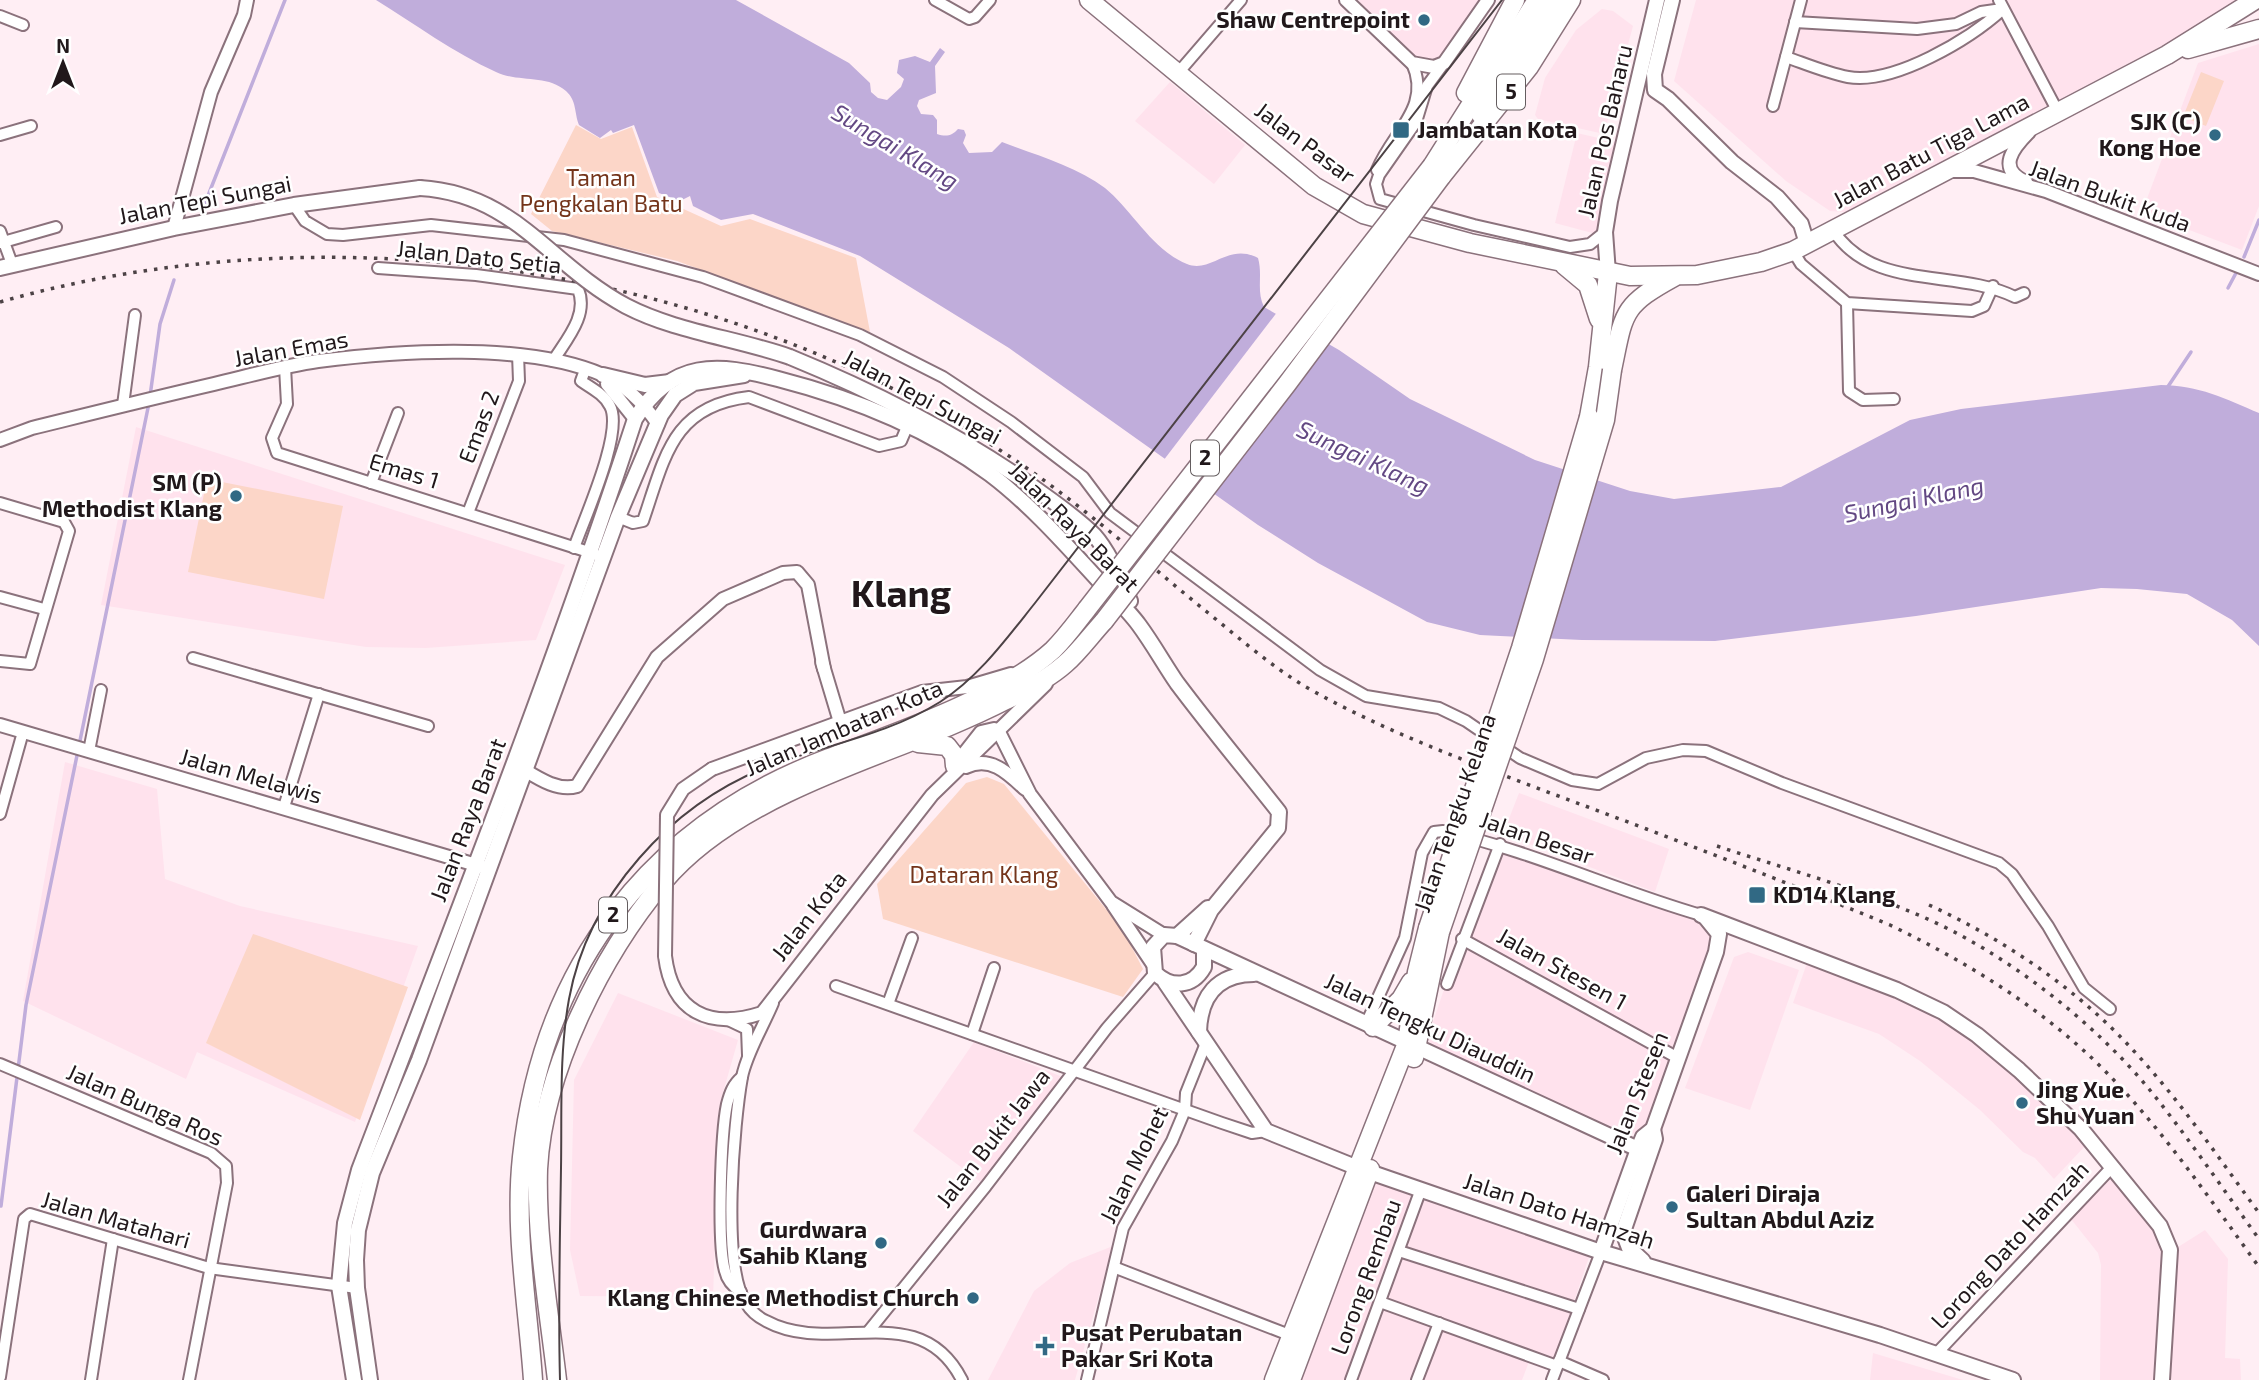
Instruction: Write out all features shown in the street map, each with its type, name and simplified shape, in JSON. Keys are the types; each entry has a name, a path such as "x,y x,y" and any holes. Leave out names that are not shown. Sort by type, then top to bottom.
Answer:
{"highway":[{"name":"Jalan Pasar","path":"1090,0 1314,186 1363,214 1470,243 1608,272"},
{"name":"5","path":"1437,171 1483,57 1515,0"},
{"name":"2","path":"1437,171 1536,0"},
{"name":"2","path":"1437,171 1554,0"},
{"name":"5","path":"1437,171 1529,67 1571,0"},
{"name":"Jalan Batu Tiga Lama","path":"1608,272 1674,277 1727,270 1800,247 2167,55 2255,0"},
{"path":"2167,55 2259,29"},
{"name":"Jalan Jambatan Kota","path":"534,1380 522,1246 522,1159 535,1074 551,1025 603,928 630,893 682,841 755,791 785,775 971,701 1051,652 1437,171"},
{"name":"Jalan Jambatan Kota","path":"557,1380 538,1210 538,1167 553,1083 593,986 644,907 687,858 733,824 787,793 984,712 1066,664 1104,621 1287,384 1437,171"},
{"path":"1555,260 1588,285 1594,301 1601,340"},
{"name":"Jalan Tengku Kelana","path":"1605,369 1601,340 1608,272"},
{"name":"Jalan Tengku Kelana","path":"1413,1046 1417,972 1434,930 1521,648 1588,417 1632,303 1674,277"},
{"path":"849,767 920,743 947,746 954,755 956,769"},
{"name":"Jalan Tengku Kelana","path":"1275,1380 1413,1046 1428,982 1434,930"},
{"path":"1369,1026 1401,999 1417,972"},
{"name":"Jalan Tengku Kelana","path":"1291,1380 1363,1170"}],"main road":[{"name":"Jalan Pos Baharu","path":"1608,272 1605,232 1657,0"},
{"name":"Jalan Pos Baharu","path":"1672,0 1654,74 1655,90 1668,99 1732,162 1784,204 1801,224 1800,247"},
{"path":"1634,98 1644,91 1655,90"},
{"name":"Jalan Tepi Sungai","path":"6,266 181,226 294,205 420,188 462,194 493,206 588,282 626,306 659,320 790,357 860,387 947,432 1054,502 1095,537 1117,570 1138,624"},
{"name":"Jalan Raya Barat","path":"354,1380 339,1286 345,1223 359,1170 482,866 598,555 615,480 635,419 644,404 670,382 683,375 723,366 807,386 908,427 949,448 992,475 1077,557 1138,624 1177,683 1279,812"},
{"path":"594,373 645,385 670,382"},
{"name":"Jalan Raya Barat","path":"598,555 618,517 658,424 675,396 694,383 712,377 760,374"},
{"path":"615,480 639,427 649,428 648,449"},
{"path":"1077,557 1095,537"},
{"name":"Jalan Bukit Jawa","path":"1229,888 1153,947 1157,973 1185,984 1199,975 1204,967 1199,946 1211,910 1229,888 1278,828 1279,812"},
{"name":"Jalan Raya Barat","path":"370,1380 356,1288 358,1230 372,1173 419,1059 482,866"},
{"path":"1701,915 1921,1000 1952,1018 2019,1070 2081,1129 2160,1226 2170,1250 2162,1380"},
{"path":"1701,915 1717,927 1719,934 1716,951"},
{"path":"1716,951 1731,933 1749,932"},
{"path":"1170,936 1199,946"},
{"name":"Jalan Tengku Diauddin","path":"1199,946 1637,1149"},
{"name":"Jalan Stesen","path":"1601,1252 1637,1149 1643,1136 1653,1129 1716,951"},
{"path":"1157,973 1266,1131"},
{"path":"1203,1037 1199,1015 1208,992 1219,982 1241,974 1258,974"},
{"path":"1644,1262 1629,1248 1623,1232 1655,1139 1653,1129"},
{"name":"Jalan Dato Hamzah","path":"1266,1131 1363,1170 1601,1252 1644,1262 1937,1353 2013,1380"}],"street":[{"path":"181,226 211,92 244,15 247,0"},
{"path":"935,0 969,19 975,18 990,0"},
{"path":"1178,73 1241,0"},
{"path":"1346,0 1412,63 1418,77 1420,93 1410,115 1387,149 1372,182 1370,193 1381,218"},
{"path":"1488,0 1427,86 1416,122 1379,175 1376,184 1380,199 1474,226 1570,247 1590,244 1605,232"},
{"path":"1773,106 1801,0"},
{"path":"1795,22 1917,29 1956,24 2001,4"},
{"path":"1786,57 1850,77 1881,77 1900,71 1983,27 2001,4"},
{"path":"2001,4 2059,112"},
{"path":"0,16 23,25"},
{"path":"1412,63 1434,67 1444,63"},
{"path":"2037,123 2012,148 2011,169 2017,178 2046,191"},
{"path":"0,135 31,127"},
{"name":"Jalan Bukit Kuda","path":"1944,172 1974,171 2046,191 2259,274"},
{"path":"294,205 305,221 327,234 343,235 431,225 564,240 646,260 714,281 860,335 943,377 1011,422 1083,477 1110,513 1320,670 1366,696 1438,708 1466,720 1520,758 1572,780 1598,784 1646,758 1683,750 1706,751 1782,783 1998,863 2012,874 2028,897 2084,988 2110,1009"},
{"path":"6,266 1,238 56,226"},
{"path":"1833,230 1841,244 1858,258 1888,272 1993,286 2015,297 2024,293"},
{"path":"1800,247 1801,264 1847,303 1972,311 1984,306 1993,286"},
{"name":"Jalan Dato Setia","path":"378,268 476,275 578,289 583,301 577,323 552,361"},
{"path":"1847,303 1850,391 1863,400 1894,399"},
{"path":"123,405 135,314"},
{"name":"Jalan Emas","path":"0,440 32,428 285,367 317,361 414,354 518,354 594,373 644,404 658,424"},
{"name":"Emas 2","path":"468,513 519,380 518,354"},
{"name":"Emas 1","path":"285,367 287,404 272,438 277,453 598,555"},
{"path":"574,548 610,442 614,422 610,406 604,398 581,381 594,373"},
{"name":"Jalan Emas","path":"594,373 618,396 635,419"},
{"path":"618,517 633,523 643,521 681,427 705,408 729,399 749,397 879,446 890,446 901,441 908,427"},
{"path":"371,483 398,413"},
{"path":"0,503 64,522 68,526 30,664 0,661"},
{"path":"520,767 550,784 566,788 578,786 657,657 723,599 783,573 800,574 808,586 824,668 840,722"},
{"path":"0,597 44,609"},
{"path":"193,658 428,726"},
{"name":"Jalan Kota","path":"962,1380 953,1362 936,1347 890,1331 819,1335 793,1332 767,1322 746,1303 741,1292 733,1287 726,1274 727,1105 734,1084 743,1077 778,990 932,795 936,785 956,769 981,732 994,729 999,732 1066,664"},
{"path":"748,1065 747,1029 724,1018 696,1012 680,1001 667,977 664,956 667,815 683,789 712,769 863,713 928,691 967,687 1024,670"},
{"path":"87,750 101,690"},
{"path":"284,807 319,694"},
{"path":"835,704 863,713"},
{"path":"1009,750 1009,729 1013,717"},
{"name":"Jalan Melawis","path":"0,724 482,866"},
{"path":"0,814 23,732"},
{"path":"999,732 1030,794"},
{"path":"956,769 976,762 1001,768 1030,794 1111,902 1157,973"},
{"name":"Jalan Besar","path":"1369,1026 1405,938 1422,853 1434,832 1443,831 1500,844 1642,897 1701,915"},
{"path":"1447,984 1500,844"},
{"path":"1111,902 1170,936"},
{"path":"888,1004 912,938"},
{"name":"Jalan Stesen 1","path":"1462,939 1678,1058"},
{"path":"972,1034 994,968"},
{"name":"Jalan Bukit Jawa","path":"868,1332 1107,1028 1157,973"},
{"path":"836,986 1252,1133 1266,1131"},
{"path":"724,1018 762,1013 778,990"},
{"name":"Jalan Mohet","path":"1087,1380 1116,1268 1123,1228 1153,1178 1185,1110 1186,1093 1203,1037"},
{"name":"Jalan Bunga Ros","path":"0,1064 220,1159 226,1166 227,1183 189,1380"},
{"name":"Lorong Dato Hamzah","path":"1937,1353 2113,1166"},
{"name":"Lorong Rembau","path":"1351,1380 1421,1189"},
{"name":"Jalan Matahari","path":"0,1377 23,1219 30,1214 209,1268 356,1288"},
{"path":"91,1380 113,1239"},
{"path":"1399,1251 1579,1310"},
{"path":"1552,1380 1601,1252"},
{"path":"1116,1268 1292,1336"},
{"path":"1380,1302 1603,1380"},
{"path":"1417,1380 1439,1323"}],"shaded area":[{"path":"1355,0 1481,0 1442,57 1434,60 1416,58"},
{"path":"1696,0 2237,0 2167,43 1845,212 1830,211 1786,181 1674,81"},
{"path":"1602,9 1613,11 1633,26 1604,134 1538,119 1535,115 1545,78 1576,30"},
{"name":"SJK (C) Kong Hoe","path":"2259,44 2259,206 2242,250 2142,212 2198,63"},
{"path":"1170,82 1245,145 1214,184 1135,121"},
{"path":"1577,133 1620,143 1596,234 1555,223"},
{"name":"SM (P) Methodist Klang","path":"136,427 565,565 536,640 426,648 366,647 101,605"},
{"path":"65,762 157,789 165,879 240,906 418,946 355,1122 197,1052 186,1079 23,1001"},
{"path":"1519,793 1669,849 1655,892 1503,834"},
{"path":"1492,846 1712,927 1714,932 1646,1125 1639,1132 1623,1136 1431,1047 1428,1037"},
{"path":"1748,952 1799,970 1750,1110 1685,1088 1734,957"},
{"path":"1807,963 1918,1005 1941,1019 2012,1072 2086,1145 2054,1179 2035,1158 2023,1152 1980,1110 1920,1061 1879,1034 1793,1003"},
{"path":"618,993 738,1040 720,1103 713,1297 580,1296 570,1250 574,1080"},
{"path":"974,1042 1065,1078 982,1183 913,1131"},
{"path":"2113,1177 2153,1228 2162,1250 2155,1380 2100,1380 2101,1265 2098,1253 2071,1219"},
{"path":"1372,1179 1590,1254 1554,1361 1532,1354 1522,1380 1295,1380"},
{"path":"2205,1230 2228,1259 2225,1358 2240,1359 2241,1380 2167,1380 2175,1249"},
{"name":"Pusat Perubatan Pakar Sri Kota","path":"1113,1246 1075,1380 988,1380 1034,1291 1070,1263"},
{"path":"1873,1353 1963,1380 1870,1380"}],"green space":[{"path":"2201,72 2224,81 2206,126 2183,117"},
{"name":"Taman Pengkalan Batu","path":"576,125 601,139 632,127 657,197 721,226 750,219 856,258 870,332 677,261 552,231 531,214"},
{"path":"207,479 343,506 324,599 188,572"},
{"name":"Dataran Klang","path":"987,777 1004,784 1123,930 1143,969 1123,997 883,919 877,884 966,783"},
{"path":"253,934 408,987 360,1120 206,1043"}],"water":[{"name":"Sungai Klang","path":"376,0 736,0 849,63 870,83 871,92 878,98 887,100 901,87 904,79 897,73 899,60 915,56 930,62 940,48 945,52 935,66 936,93 919,100 917,106 921,114 933,115 937,120 937,134 949,135 958,129 964,130 966,135 963,143 969,153 992,152 1002,142 1081,173 1115,197 1163,249 1187,264 1204,265 1238,254 1258,258 1260,295 1264,307 1339,350 1410,399 1535,460 1630,491 1674,499 1781,487 1910,420 1961,409 2161,385 2187,387 2212,394 2259,413 2259,646 2232,620 2187,594 2137,589 2101,588 1916,616 1715,641 1582,640 1480,635 1427,622 1318,563 1258,525 1009,348 860,256 753,214 721,220 693,206 690,196 680,201 659,193 634,125 613,133 611,130 600,138 579,125 572,99 558,86 550,82 496,72 450,47"}],"pier":[{"path":"1278,311 1329,340 1211,495 1163,461"}],"waterway":[{"path":"202,211 285,0"},
{"path":"2244,257 2259,220"},
{"path":"2228,288 2236,273"},
{"path":"150,396 160,324 174,280"},
{"path":"2167,388 2191,352"},
{"path":"1,1206 26,1005 149,403"}],"tram line":[{"path":"560,1380 562,1083 566,1020 579,961 594,924 615,890 639,858 667,830 698,805 732,784 767,767 899,723 940,702 980,669 1035,603 1502,0"}],"railway":[{"path":"0,302 125,274 253,260 383,258 512,271 640,296 765,334 884,384 995,447 1050,485 1104,526 1231,632 1306,687 1366,718 1459,758 1890,925 1991,980 2060,1030 2106,1072 2176,1153 2259,1267"},
{"path":"1717,846 1847,888 1923,917 1985,949 2015,969 2074,1014 2127,1064 2191,1144 2259,1239"},
{"path":"1929,905 2011,949 2063,986 2110,1027 2166,1088 2259,1213"}],"place":[{"name":"Shaw Centrepoint","path":"1424,20"},
{"name":"Jambatan Kota","path":"1401,130"},
{"name":"SJK (C) Kong Hoe","path":"2215,135"},
{"name":"SM (P) Methodist Klang","path":"236,496"},
{"name":"KD14 Klang","path":"1757,895"},
{"name":"Jing Xue Shu Yuan","path":"2022,1103"},
{"name":"Galeri Diraja Sultan Abdul Aziz","path":"1672,1207"},
{"name":"Gurdwara Sahib Klang","path":"881,1243"},
{"name":"Klang Chinese Methodist Church","path":"973,1298"},
{"name":"Pusat Perubatan Pakar Sri Kota","path":"1045,1346"}],"district":[{"name":"Klang","path":"901,594"}]}
